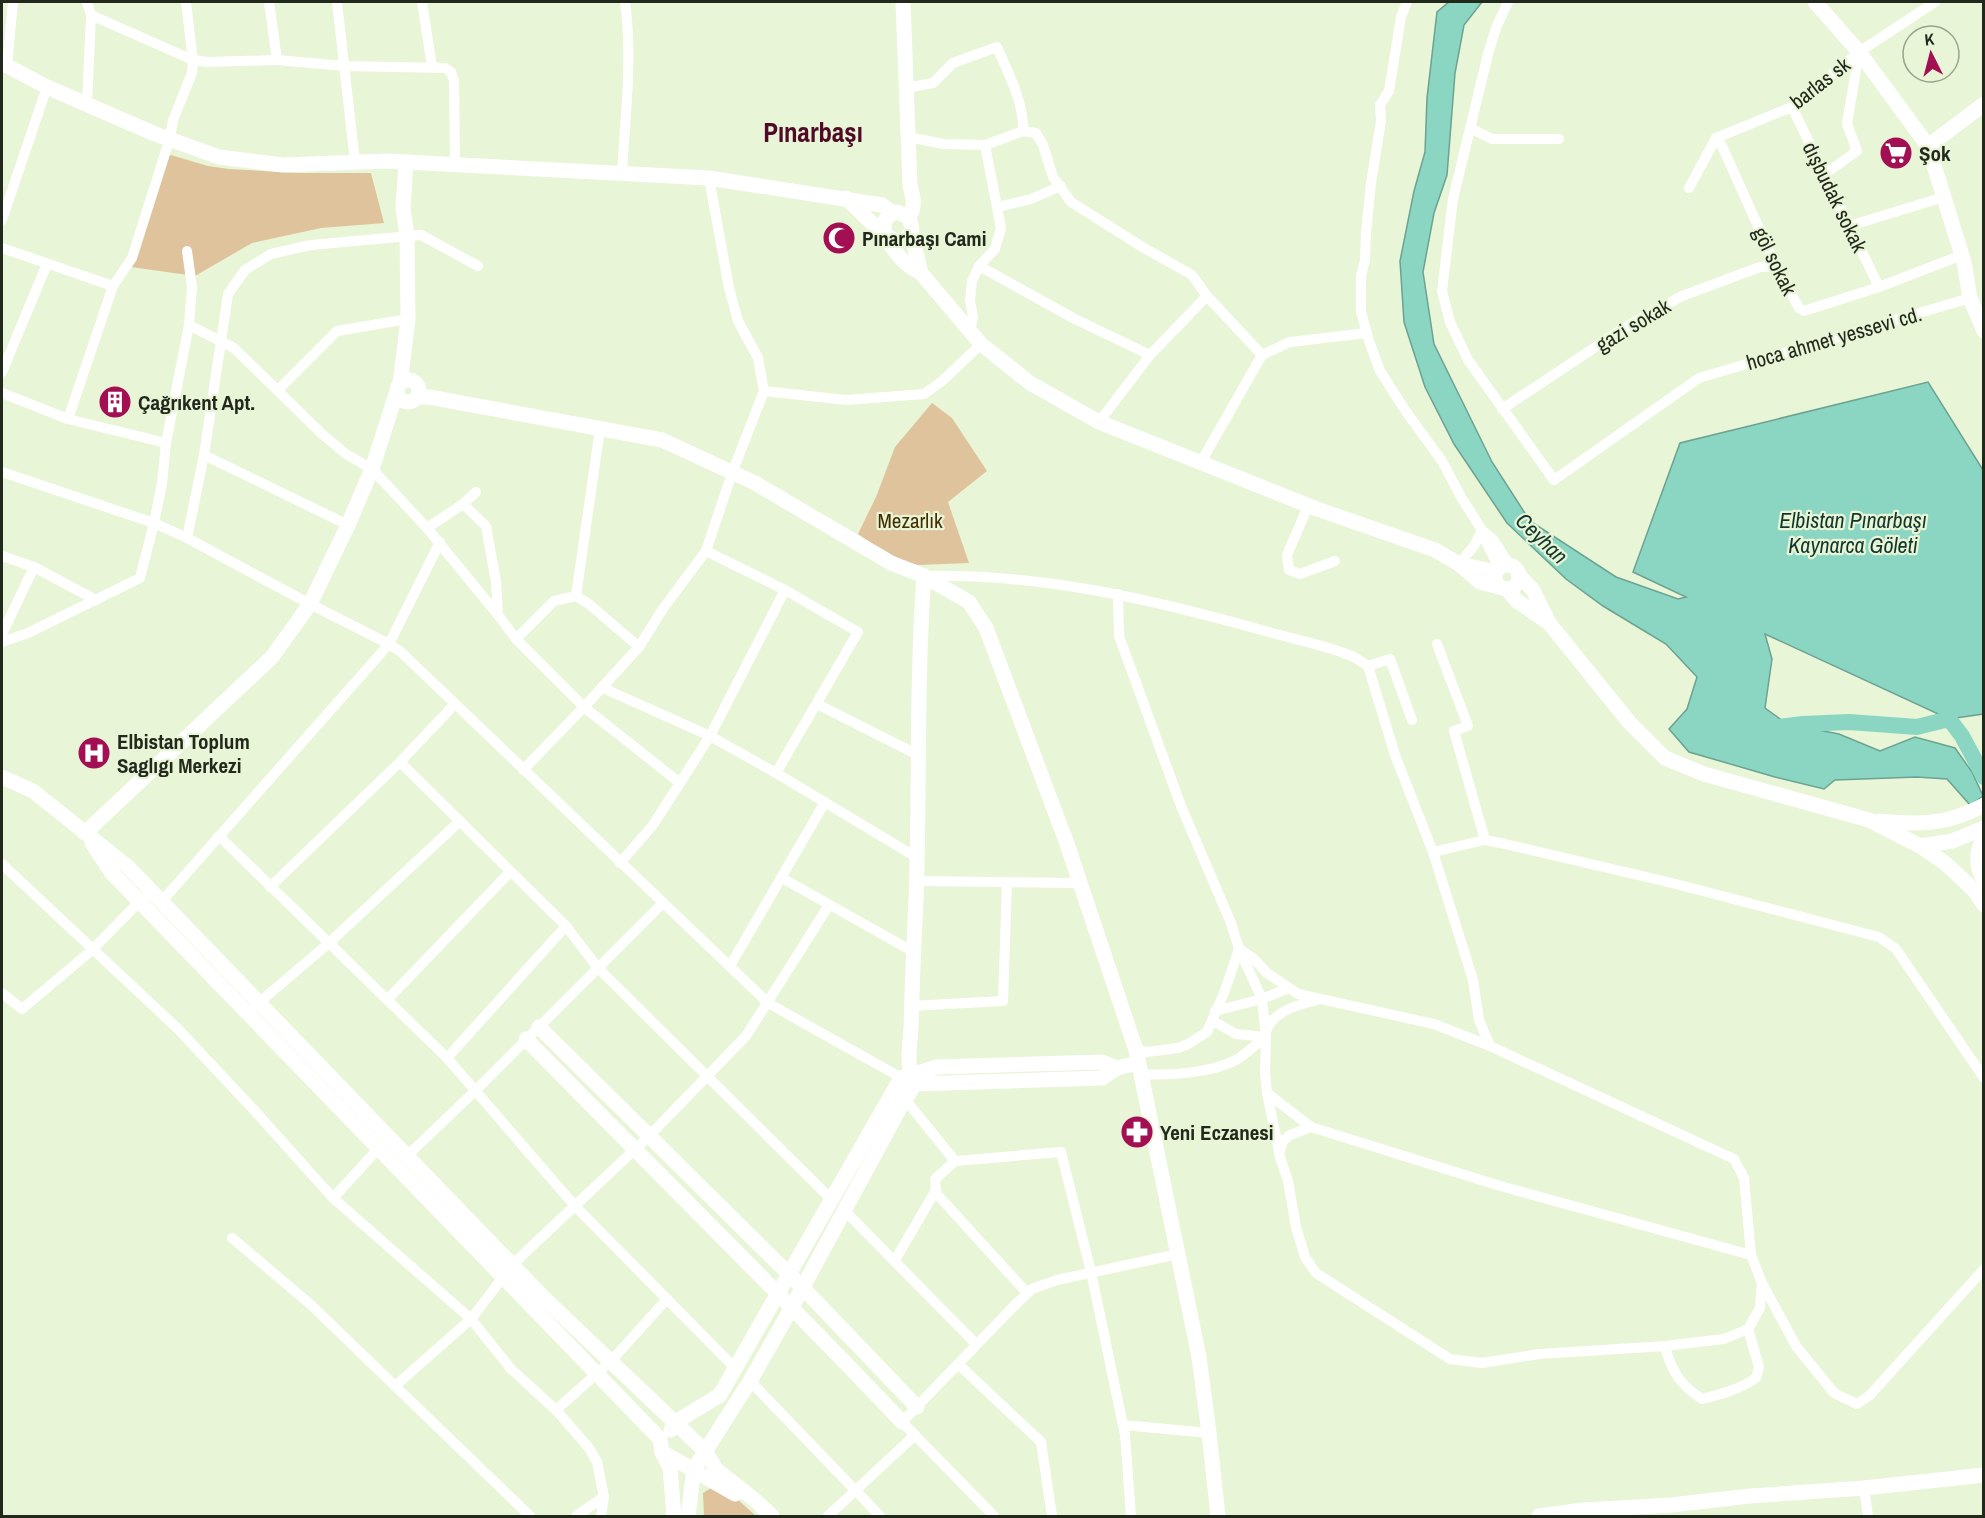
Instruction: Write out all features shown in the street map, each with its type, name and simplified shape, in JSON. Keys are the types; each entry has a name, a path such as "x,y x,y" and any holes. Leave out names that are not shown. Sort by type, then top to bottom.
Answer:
{"street":[{"path":"13,2 4,64 48,87 155,134 219,157 283,165 406,162 709,178 846,198 882,205 899,214 912,225 911,233 921,273"},
{"path":"87,2 91,15 87,104"},
{"path":"68,419 113,286 132,258 170,138 173,120 192,73 193,60 186,2"},
{"path":"268,2 277,60"},
{"path":"337,2 355,162"},
{"path":"422,2 432,67"},
{"path":"622,173 628,58 625,2"},
{"path":"903,2 910,186 914,199 911,213 885,219 884,229 890,244 900,258 921,273 981,344 1030,383 1099,422 1308,506 1435,550 1459,564 1505,576"},
{"path":"1407,2 1401,17 1389,91 1380,105 1381,121 1371,183 1365,260 1360,284 1361,312 1380,371 1442,461 1482,530 1493,538 1505,576 1517,601 1549,623 1629,722 1665,759 1704,774 1869,820 1922,824 1963,819 1981,836"},
{"path":"1502,409 1468,360 1450,322 1442,291 1453,199 1488,54 1496,28 1508,2"},
{"path":"1815,2 1859,52 1928,146 1964,262 1970,298 1983,331"},
{"path":"1859,52 1935,2"},
{"path":"91,15 193,60 207,62 277,60 345,66 445,68 451,72 454,81 455,164"},
{"path":"906,88 933,83 953,63 997,47 1024,117 1023,131"},
{"name":"barlas sk","path":"1716,138 1792,107 1859,52"},
{"name":"barlas sk","path":"1825,174 1857,151 1847,124 1859,52"},
{"path":"2,220 48,87"},
{"path":"1928,146 1983,104"},
{"name":"dışbudak sokak","path":"1792,107 1879,287"},
{"path":"1470,128 1492,139 1559,139"},
{"path":"908,137 944,144 985,145 1023,131 1036,133 1043,144 1053,177 1071,202 1192,275 1207,296 1262,355"},
{"path":"1689,188 1716,138"},
{"name":"göl sokak","path":"1716,138 1722,146 1776,266 1799,309 1804,310 1879,287"},
{"path":"970,330 973,318 970,300 972,280 979,266 995,249 1002,228 985,145"},
{"path":"85,833 272,657 310,604 348,525 372,469 385,431 408,392 405,351 408,319 407,236 403,208 406,162"},
{"path":"523,770 603,688 639,647 662,610 706,551 732,473 764,391 758,358 738,321 729,288 709,178"},
{"path":"998,207 1031,199 1061,186"},
{"path":"1850,226 1944,197"},
{"path":"846,198 892,240 900,241 911,233"},
{"path":"187,538 204,455 228,294 245,270 271,254 311,245 421,235 478,266"},
{"path":"2,248 113,286"},
{"path":"2,642 28,633 140,578 162,483 166,443 189,325 192,287 187,251"},
{"path":"1879,287 1962,255"},
{"path":"2,372 47,264"},
{"path":"979,266 1075,319 1150,355"},
{"name":"gazi sokak","path":"1502,409 1624,328 1682,296 1760,267 1776,266"},
{"path":"1099,422 1150,355 1207,296"},
{"name":"hoca ahmet yessevi cd.","path":"1502,409 1554,480 1699,378 1970,298"},
{"path":"278,390 337,331 408,319"},
{"path":"189,325 234,348 346,454 372,469 440,542 516,639 584,707 680,783"},
{"path":"1201,462 1262,355 1290,342 1367,333"},
{"path":"764,391 846,400 924,394 941,382 981,344"},
{"path":"408,392 662,440 755,483 891,563 924,576 969,602 986,628 1066,841 1138,1062 1199,1357 1218,1516"},
{"path":"2,393 68,419 166,443"},
{"path":"576,596 600,429"},
{"path":"204,455 348,525"},
{"path":"2,472 154,523 187,538 400,651 768,1003 909,1079"},
{"path":"427,528 463,504 476,492"},
{"path":"463,504 486,526 496,582 498,615"},
{"path":"1308,506 1287,555 1289,570 1300,574 1335,561"},
{"path":"1459,564 1474,546 1482,530"},
{"path":"2,993 22,1009 92,950 139,902 158,897 219,836 389,644 440,542"},
{"path":"706,551 785,590 858,632 776,773"},
{"path":"2,556 34,567 96,600"},
{"path":"2,634 34,567"},
{"path":"924,576 967,575 1005,578 1118,594 1237,623 1350,655 1368,666 1395,755 1433,852 1473,980 1479,1020 1490,1046"},
{"path":"688,1516 694,1469 750,1382 905,1099 909,1079 916,881 920,644 924,576"},
{"path":"620,862 653,825 710,736 785,590"},
{"path":"1118,594 1119,636 1181,806 1262,999 1266,1037 1265,1071 1279,1154 1288,1181 1296,1227 1305,1257 1316,1274 1450,1359 1482,1363 1539,1354 1665,1346 1724,1339 1748,1329 1760,1308 1762,1283"},
{"path":"516,639 554,601 576,596 590,604 639,647"},
{"path":"1437,644 1468,726 1454,731 1485,840"},
{"path":"1368,666 1390,659 1412,720"},
{"path":"603,688 710,736 916,857"},
{"path":"817,704 918,755"},
{"path":"270,887 400,762 454,705"},
{"path":"400,762 566,926 598,968 832,1200"},
{"path":"2,777 33,791 129,867 545,1299 706,1452 716,1469 756,1501 770,1516"},
{"path":"730,966 825,802"},
{"path":"1945,863 1942,843 1938,840 1938,829 1950,819 1983,805"},
{"path":"1869,820 1920,846 1945,863 1974,890 1983,905"},
{"path":"247,1015 258,1002 329,943 460,821"},
{"path":"85,833 111,872 139,902 660,1439 662,1452 670,1468 674,1516"},
{"path":"219,836 447,1058 575,1206 735,1368"},
{"path":"1920,846 1981,836"},
{"path":"1981,836 1977,858 1978,871 1983,880"},
{"path":"1433,852 1485,840 1672,883 1879,937 1896,949 1983,1078"},
{"path":"2,864 178,1029 333,1198 471,1319 511,1369 556,1410 590,1448 597,1462 604,1497 601,1516"},
{"path":"388,999 510,872"},
{"path":"782,878 912,951"},
{"path":"916,881 1080,883"},
{"path":"911,1006 1003,1000 1007,882"},
{"path":"407,1156 476,1091 538,1026 663,903"},
{"path":"395,1386 471,1319 513,1264 649,1136 746,1036 829,905"},
{"path":"447,1058 566,926"},
{"path":"1239,948 1253,958 1267,973 1298,994 1434,1024 1490,1046 1734,1160 1744,1178 1751,1255 1762,1283 1796,1346 1834,1393 1857,1404 1870,1395 1983,1269"},
{"path":"662,1452 674,1423 720,1395 832,1200 909,1079 937,1067 1102,1062 1117,1068 1138,1062 1147,1052 1188,1044 1207,1032 1224,993 1239,948"},
{"path":"1214,1016 1289,988"},
{"path":"1266,1037 1265,1029 1283,1012 1319,999"},
{"path":"1214,1016 1236,1034 1266,1037"},
{"path":"538,1026 803,1288 917,1407"},
{"path":"1138,1062 1160,1075 1196,1071 1236,1060 1266,1037"},
{"path":"526,1039 792,1307 994,1516"},
{"path":"1268,1093 1311,1127 1497,1185 1751,1255"},
{"path":"905,1099 955,1161"},
{"path":"1279,1154 1283,1141 1290,1135 1311,1127"},
{"path":"333,1198 378,1149"},
{"path":"1028,1293 936,1193 935,1179 955,1161 1061,1152 1091,1272 1123,1425 1131,1516"},
{"path":"895,1260 936,1190"},
{"path":"845,1211 976,1344"},
{"path":"232,1238 310,1304 530,1516"},
{"path":"902,1422 1032,1289 1057,1280 1178,1254"},
{"path":"556,1410 611,1361 667,1299"},
{"path":"1665,1346 1669,1363 1687,1390 1702,1399 1724,1394 1756,1378 1759,1367 1748,1329"},
{"path":"958,1364 1041,1442 1052,1516"},
{"path":"750,1382 880,1516"},
{"path":"1123,1425 1209,1433"},
{"path":"828,1516 915,1435"},
{"path":"662,1452 770,1516"},
{"path":"1539,1516 1672,1511 1750,1496 1864,1488 1983,1475"},
{"path":"1864,1488 1868,1516"},
{"path":"576,1516 604,1497"}],"green space":[{"path":"164,153 208,166 229,169 297,173 371,173 384,223 321,228 252,243 195,276 131,267"},
{"name":"Mezarlık","path":"932,403 952,418 987,471 948,502 969,563 918,565 892,558 858,534 876,497 895,447"},
{"path":"719,1483 756,1516 704,1516 703,1493"}],"water":[{"name":"Elbistan Pınarbaşı Kaynarca Göleti","path":"1449,2 1482,2 1464,25 1455,73 1447,175 1434,213 1423,272 1434,344 1492,462 1530,521 1616,577 1678,599 1686,597 1633,572 1680,443 1928,382 1983,470 1983,714 1949,719 1765,634 1772,659 1765,708 1787,724 1839,734 1880,751 1915,737 1955,748 1972,772 1983,796 1970,805 1947,779 1917,777 1835,780 1824,789 1689,752 1669,729 1687,709 1697,677 1666,644 1603,606 1566,579 1507,523 1454,444 1425,387 1404,322 1400,261 1414,191 1425,152 1427,98 1437,12"}],"waterway":[{"name":"Ceyhan","path":"1770,728 1849,722 1917,727 1949,719 1962,736 1984,777"}],"place":[{"name":"Şok","path":"1896,153"},
{"name":"Pınarbaşı Cami","path":"839,238"},
{"name":"Çağrıkent Apt.","path":"115,402"},
{"name":"Elbistan Toplum Saglıgı Merkezi","path":"94,753"},
{"name":"Yeni Eczanesi","path":"1137,1132"}],"district":[{"name":"Pınarbaşı","path":"813,132"}]}
